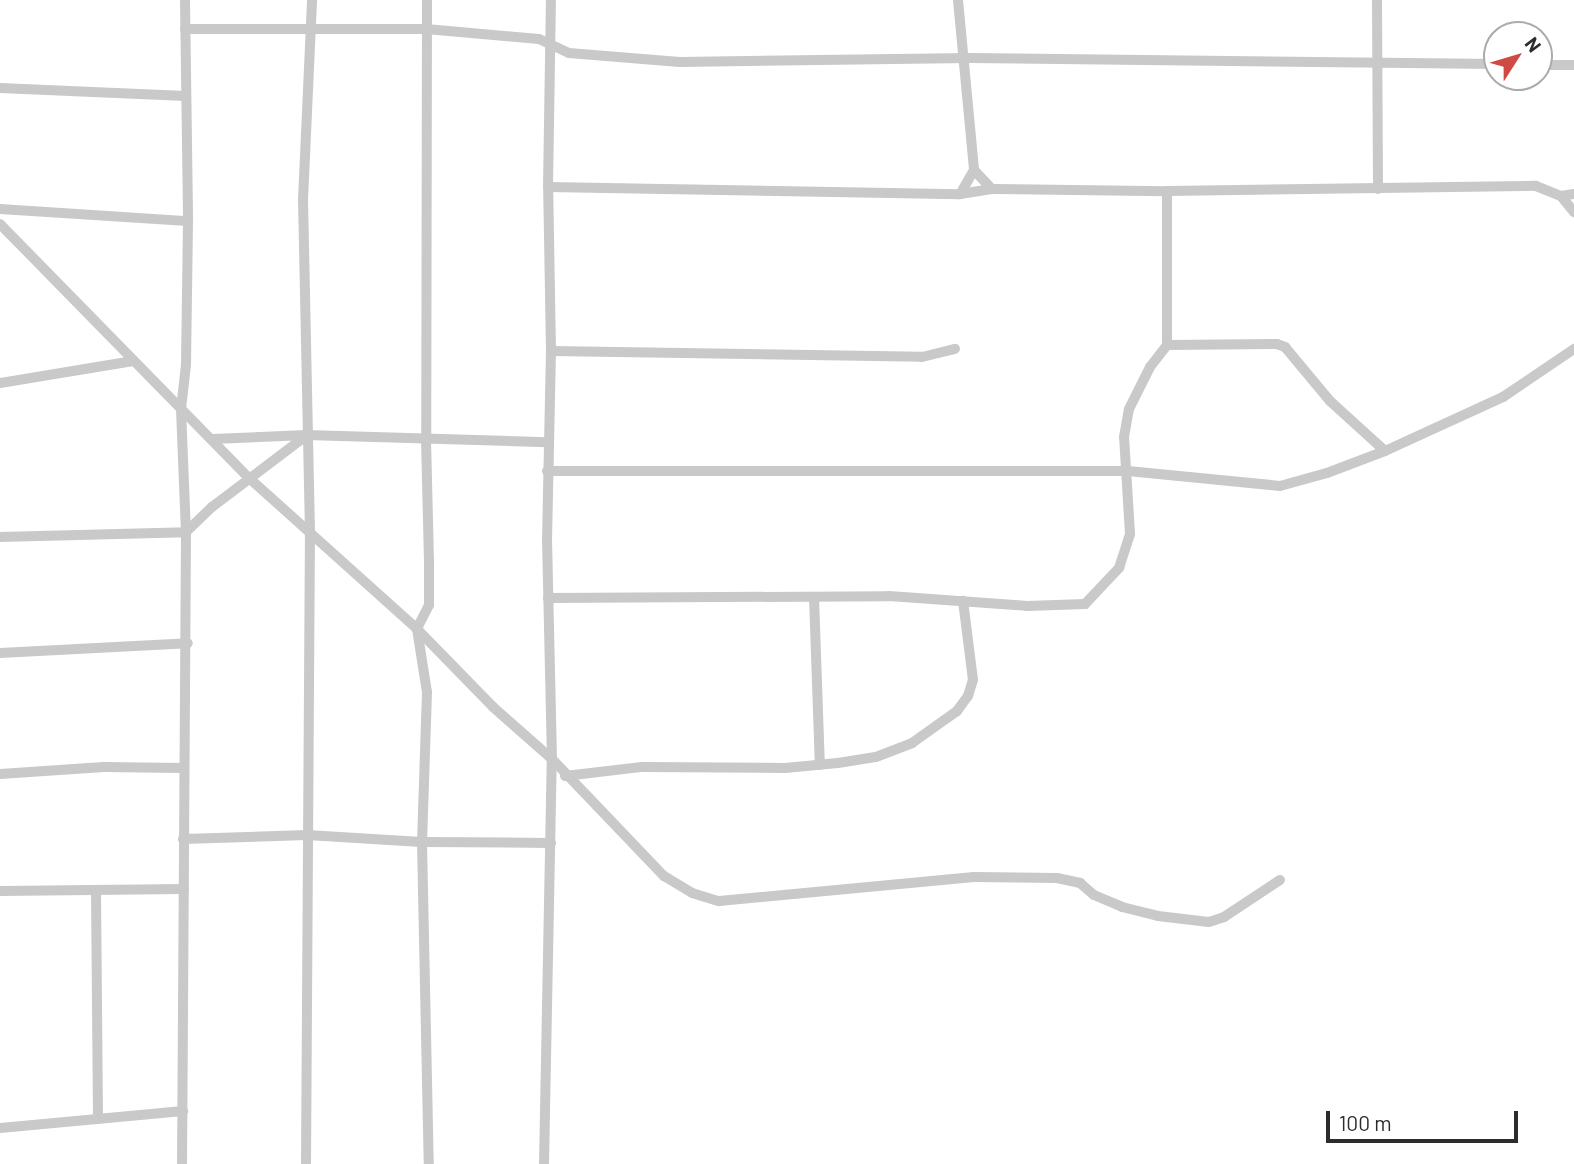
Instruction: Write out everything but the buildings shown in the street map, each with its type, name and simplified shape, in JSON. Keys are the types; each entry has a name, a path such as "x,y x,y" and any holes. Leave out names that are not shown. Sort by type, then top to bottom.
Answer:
{"street":[{"path":"182,1164 183,768 188,643 181,409 186,365 188,221 185,0"},
{"path":"306,1164 310,533 303,200 313,0"},
{"path":"426,0 429,352 426,439 429,606 417,629 427,692 422,842 429,1164"},
{"path":"544,1164 552,760 547,471 551,351 548,187 551,0"},
{"path":"958,0 974,170 960,194"},
{"path":"1377,0 1378,189"},
{"path":"185,29 426,29 551,43 569,53 680,62 963,58 1483,64"},
{"path":"1553,65 1574,65"},
{"path":"0,88 186,96"},
{"path":"974,170 992,189"},
{"path":"548,187 960,194 992,189 1167,191 1536,186 1561,196 1574,212"},
{"path":"548,598 889,596 1067,607 1085,604 1119,568 1130,534 1124,437 1129,409 1150,367 1167,345 1167,191"},
{"path":"1561,196 1574,194"},
{"path":"0,209 188,221"},
{"path":"0,223 249,478 417,629 493,707 552,760 664,876 692,893 719,901 974,877 1057,878 1080,883 1094,895 1122,906 1157,916 1209,922 1224,917 1280,880"},
{"path":"1167,345 1277,344 1285,347 1330,401 1385,451"},
{"path":"551,351 922,357 956,349"},
{"path":"547,471 1128,471 1280,486 1327,473 1385,451 1503,397 1574,349"},
{"path":"0,383 133,361"},
{"path":"0,537 186,533 249,478 306,435"},
{"path":"212,439 306,435 547,442"},
{"path":"814,597 820,765"},
{"path":"565,776 601,769 642,767 820,765 858,761 902,747 928,733 957,711 968,696 973,680 963,601"},
{"path":"0,653 188,643"},
{"path":"0,775 104,767 183,768"},
{"path":"183,839 307,835 422,842 551,843"},
{"path":"0,891 184,889"},
{"path":"96,890 98,1119"},
{"path":"0,1128 183,1111"}]}
